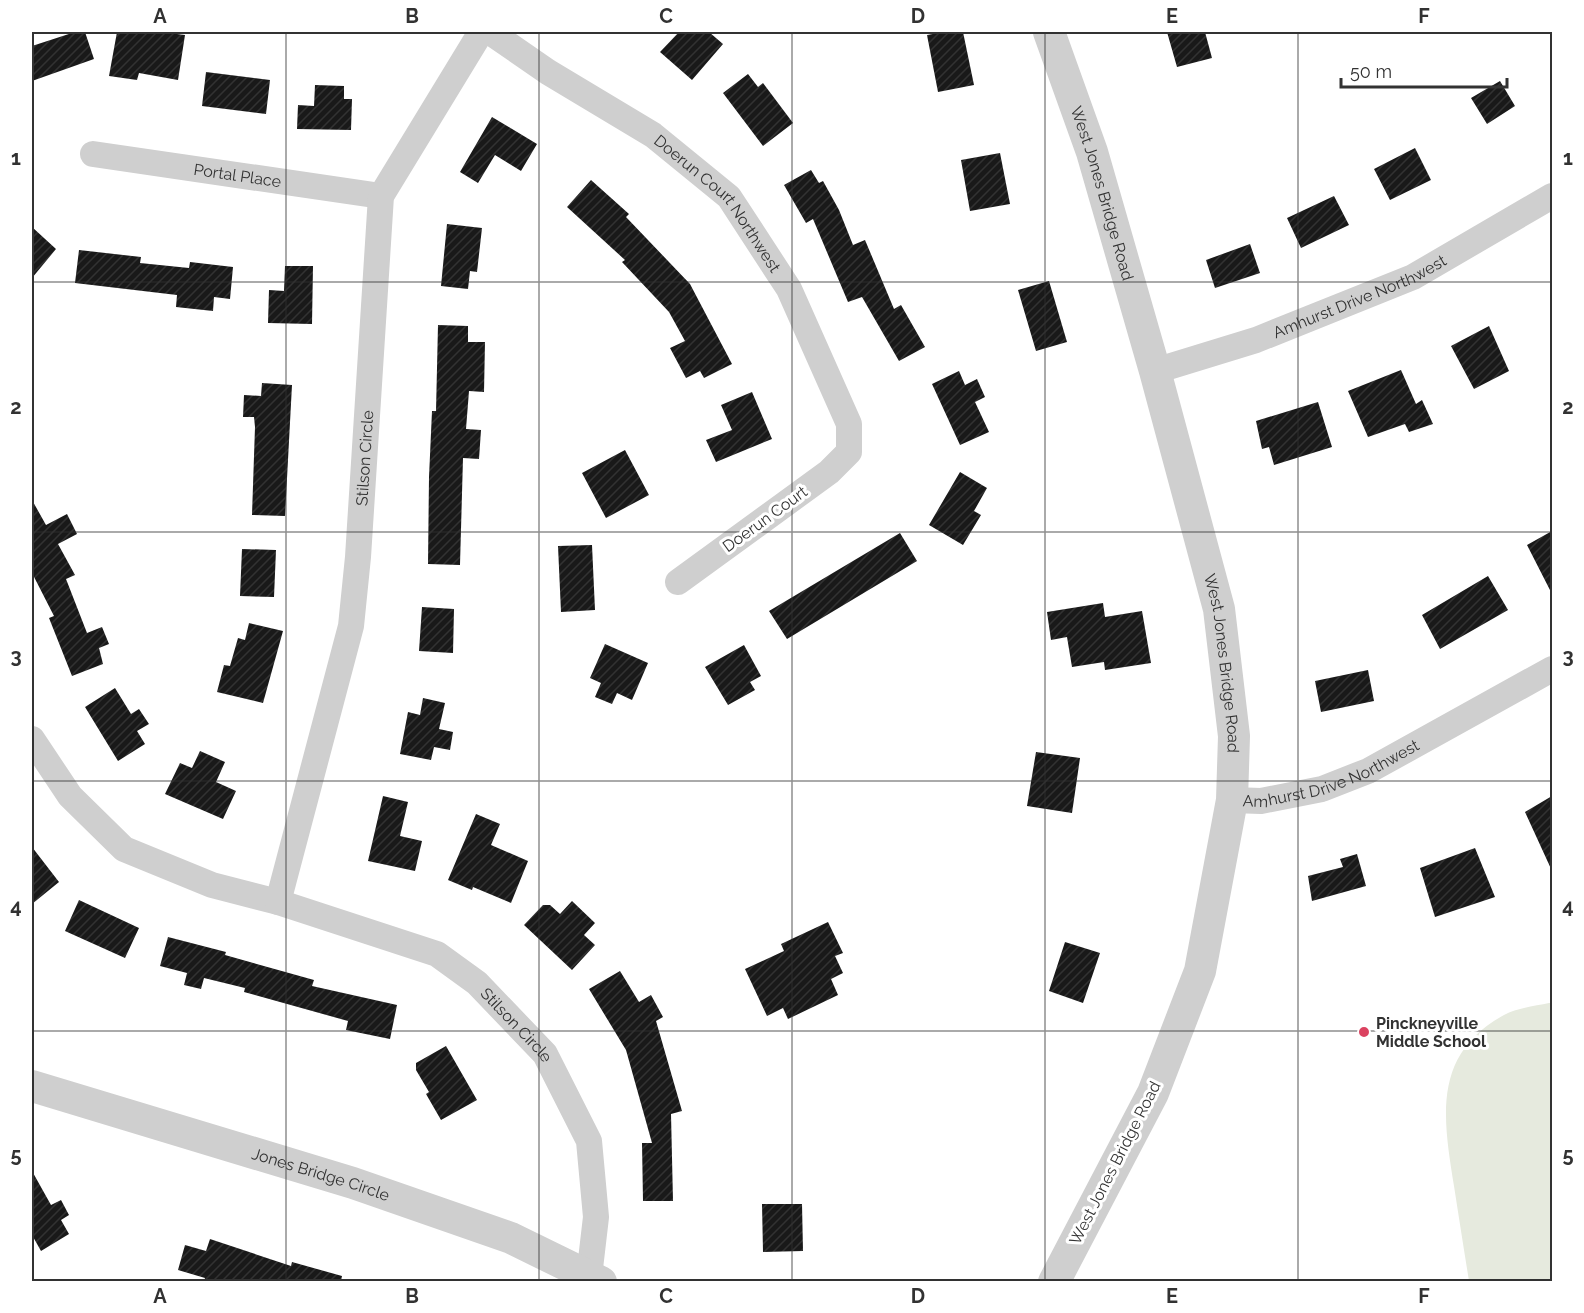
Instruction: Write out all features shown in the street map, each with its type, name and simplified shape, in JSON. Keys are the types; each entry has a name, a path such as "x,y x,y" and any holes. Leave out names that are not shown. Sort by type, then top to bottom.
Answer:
{"street":[{"name":"Stilson Circle","path":"278,902 351,626 358,557 381,196 481,32"},
{"name":"Doerun Court Northwest","path":"490,32 548,72 653,135 729,197 789,289 849,424 849,452"},
{"name":"West Jones Bridge Road","path":"1049,32 1092,152 1155,371 1219,609 1234,736 1232,800 1200,971 1153,1093 1054,1281"},
{"name":"Portal Place","path":"93,154 381,196"},
{"name":"Amhurst Drive Northwest","path":"1155,371 1256,340 1413,277 1552,196"},
{"name":"Doerun Court","path":"678,582 810,486 849,452"},
{"name":"Amhurst Drive Northwest","path":"1232,800 1261,801 1322,789 1368,771 1552,669"},
{"name":"Stilson Circle","path":"32,739 70,796 124,849 212,885 278,902 437,954 477,983 545,1054 590,1141 596,1217 595,1279"},
{"name":"Jones Bridge Circle","path":"32,1086 353,1183 511,1238 595,1279"}],"shaded area":[{"path":"1552,1003 1552,1281 1469,1281 1447,1136 1448,1090 1454,1068 1464,1049 1481,1031 1504,1015"}],"building":[{"path":"75,32 85,32 94,59 32,81 32,46"},
{"path":"117,32 161,32 185,35 178,80 139,73 137,80 109,76"},
{"path":"679,32 709,32 723,44 692,80 660,52"},
{"path":"963,32 974,85 938,92 927,35"},
{"path":"1167,32 1205,32 1212,58 1177,67"},
{"path":"206,72 270,80 266,114 202,106"},
{"path":"748,74 758,87 763,83 793,123 763,146 723,93"},
{"path":"1500,81 1515,106 1487,124 1471,98"},
{"path":"315,85 344,86 344,99 352,99 351,130 297,129 298,105 314,106"},
{"path":"492,117 537,144 521,171 495,155 478,183 460,172"},
{"path":"1415,148 1431,180 1390,200 1374,169"},
{"path":"1000,153 1010,204 970,211 961,160"},
{"path":"811,170 819,183 823,181 839,210 853,245 865,240 894,309 901,305 925,347 899,361 862,297 848,302 813,219 806,223 784,185"},
{"path":"591,180 629,214 626,217 690,284 732,364 704,378 700,371 686,378 670,348 685,341 669,312 622,262 625,260 567,207"},
{"path":"1334,196 1349,225 1301,248 1287,218"},
{"path":"447,224 482,228 477,272 470,271 468,289 441,286"},
{"path":"32,227 56,249 32,278"},
{"path":"1250,244 1260,273 1215,288 1206,260"},
{"path":"79,250 141,257 140,263 189,268 190,262 233,267 230,299 214,297 213,311 176,307 177,295 75,283"},
{"path":"285,266 313,266 312,324 268,323 269,290 284,291"},
{"path":"1049,281 1067,342 1036,351 1018,290"},
{"path":"438,325 468,326 468,342 485,342 484,392 469,391 466,429 481,430 479,459 463,458 460,565 428,564 429,477 432,411 436,411"},
{"path":"1489,326 1509,371 1474,389 1451,346"},
{"path":"1401,370 1416,404 1422,400 1433,424 1409,432 1405,424 1368,437 1348,391"},
{"path":"959,371 965,385 977,379 985,397 975,402 989,432 960,445 932,384"},
{"path":"262,383 292,385 285,516 252,515 255,427 254,417 243,417 244,395 261,396"},
{"path":"752,392 772,439 716,462 706,440 732,430 721,405"},
{"path":"1318,402 1332,447 1274,465 1269,447 1262,449 1256,421"},
{"path":"625,450 649,495 606,518 582,473"},
{"path":"960,472 987,488 974,511 981,515 963,545 929,525"},
{"path":"32,500 46,525 67,514 77,534 58,544 75,575 66,579 87,633 102,627 109,644 99,648 103,664 72,676 49,618 54,616 32,573"},
{"path":"1552,531 1552,594 1527,545"},
{"path":"900,533 917,561 787,639 769,611"},
{"path":"592,545 595,610 561,612 558,546"},
{"path":"242,549 276,550 274,597 240,596"},
{"path":"1488,576 1508,610 1440,649 1422,615"},
{"path":"1103,603 1105,617 1142,611 1151,663 1105,670 1104,662 1072,667 1067,637 1051,640 1047,612"},
{"path":"422,607 454,609 453,653 419,651"},
{"path":"249,623 283,631 263,703 217,692 224,665 230,666 238,638 245,640"},
{"path":"605,644 648,663 632,700 617,693 612,704 595,697 601,683 590,678"},
{"path":"744,645 761,676 750,682 755,690 728,705 705,667"},
{"path":"1368,670 1374,701 1321,712 1315,681"},
{"path":"115,688 131,714 139,709 149,724 137,731 145,744 118,761 85,707"},
{"path":"423,698 445,703 439,729 453,732 450,750 434,747 431,760 400,754 408,712 420,715"},
{"path":"200,751 225,762 216,782 236,791 223,819 165,794 180,763 192,768"},
{"path":"1036,752 1080,758 1072,813 1027,806"},
{"path":"383,796 408,802 400,836 422,841 415,871 368,861"},
{"path":"1552,796 1552,871 1525,812"},
{"path":"476,814 500,824 491,845 528,861 511,903 473,887 472,890 448,880"},
{"path":"32,847 59,882 32,904"},
{"path":"1475,848 1495,897 1435,917 1420,868"},
{"path":"1357,854 1366,886 1312,901 1308,876 1343,867 1340,859"},
{"path":"79,900 139,928 125,958 65,931"},
{"path":"572,901 595,923 584,935 595,945 572,970 524,925 543,905 550,905 560,914"},
{"path":"828,922 843,953 835,956 843,973 831,979 838,995 788,1019 783,1008 767,1016 745,969 784,951 781,944"},
{"path":"168,937 226,952 225,955 314,980 312,986 397,1005 390,1039 346,1030 348,1021 244,992 245,988 204,978 201,989 184,985 187,973 160,966"},
{"path":"1065,942 1100,953 1083,1003 1049,991"},
{"path":"620,971 639,1002 651,995 663,1017 656,1021 682,1111 671,1114 673,1201 643,1201 642,1143 652,1143 626,1050 589,989"},
{"path":"446,1046 477,1100 441,1120 426,1094 429,1092 416,1070 416,1063"},
{"path":"32,1171 51,1205 61,1200 69,1215 61,1220 69,1234 41,1251 32,1235"},
{"path":"762,1204 802,1204 803,1251 763,1252"},
{"path":"210,1239 291,1266 292,1262 342,1276 341,1281 204,1281 205,1278 178,1270 185,1245 206,1251"}],"place":[{"name":"Pinckneyville Middle School","path":"1364,1032"}]}
